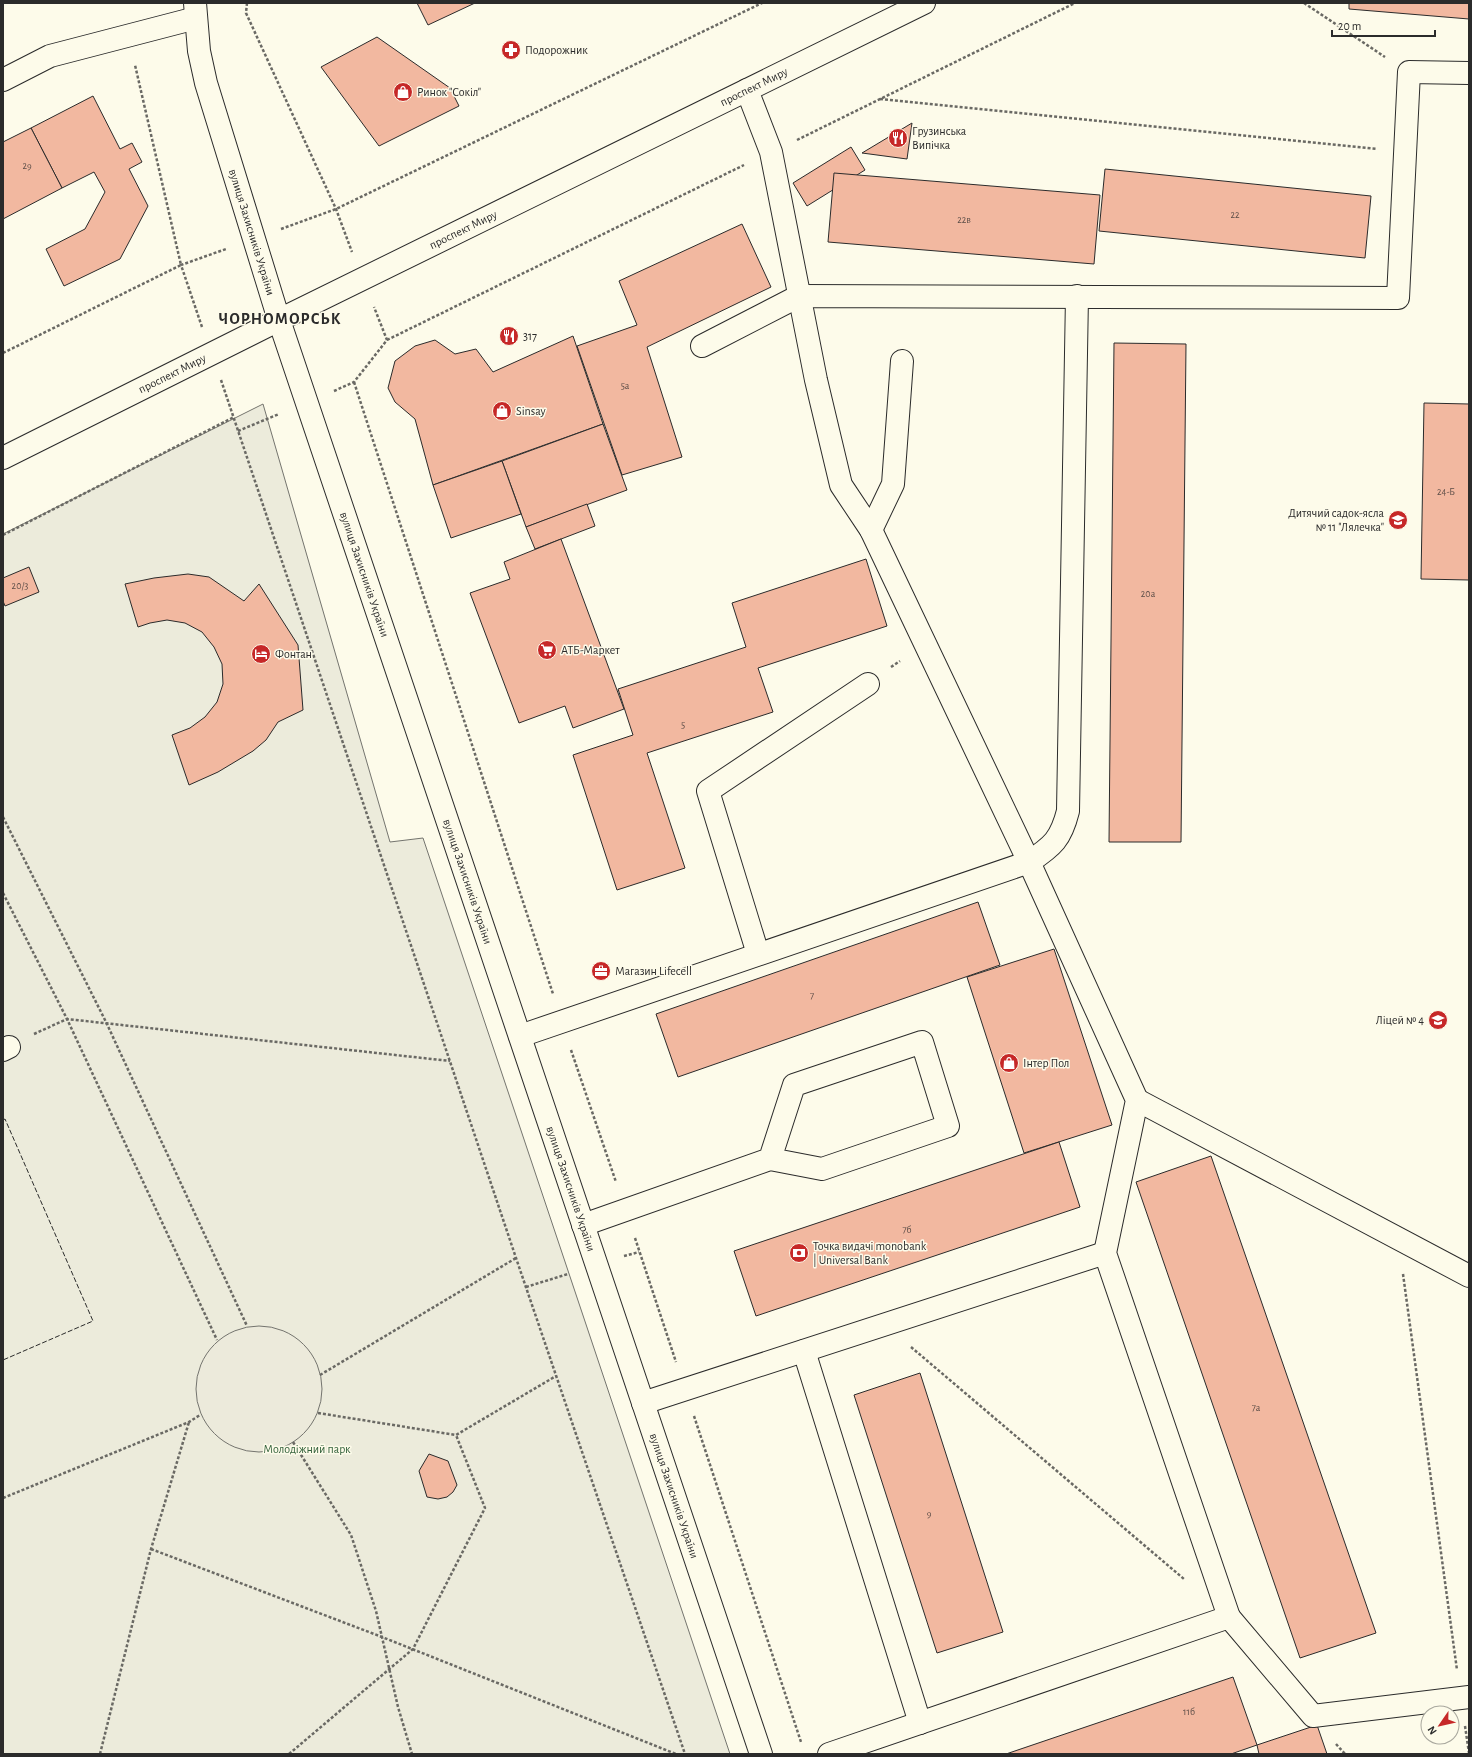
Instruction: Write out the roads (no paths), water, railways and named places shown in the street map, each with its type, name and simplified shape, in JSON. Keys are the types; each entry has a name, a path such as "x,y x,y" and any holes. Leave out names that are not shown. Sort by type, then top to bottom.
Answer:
{"main road":[{"name":"проспект Миру","path":"3,458 279,320 924,3"},
{"path":"3,80 50,56 128,35 196,10"},
{"name":"вулиця Захисників України","path":"196,10 199,51 206,83 279,320 761,1754"},
{"path":"702,346 799,296 1398,298 1409,72 1469,73"},
{"path":"747,90 771,152 816,380 841,485 871,530 1029,862 1137,1100 1105,1253 1229,1617 1313,1716 1465,1698"},
{"path":"520,1036 1029,862 1049,849 1064,830 1068,811 1077,296"},
{"path":"871,530 893,484 902,361"},
{"path":"758,954 708,791 868,684"},
{"path":"583,1225 770,1159 822,1169 948,1126 922,1042 794,1085 770,1159"},
{"path":"1137,1100 1469,1276"},
{"path":"643,1403 1105,1253"},
{"path":"804,1351 920,1723"},
{"path":"829,1754 1229,1617"}],"place":[{"name":"Подорожник","path":"511,50"},
{"name":"Ринок \"Сокіл\"","path":"403,92"},
{"name":"Грузинська Випічка","path":"898,138"},
{"name":"317","path":"509,336"},
{"name":"Sinsay","path":"502,411"},
{"name":"Дитячий садок-ясла № 11 \"Лялечка\"","path":"1398,520"},
{"name":"АТБ-Маркет","path":"547,650"},
{"name":"Фонтан","path":"261,654"},
{"name":"Магазин Lifecell","path":"601,971"},
{"name":"Ліцей № 4","path":"1438,1020"},
{"name":"Інтер Пол","path":"1009,1063"},
{"name":"Точка видачі monobank | Universal Bank","path":"799,1253"}],"district":[{"name":"ЧОРНОМОРСЬК","path":"280,318"}],"park label":[{"name":"Молодіжний парк","path":"307,1449"}]}
